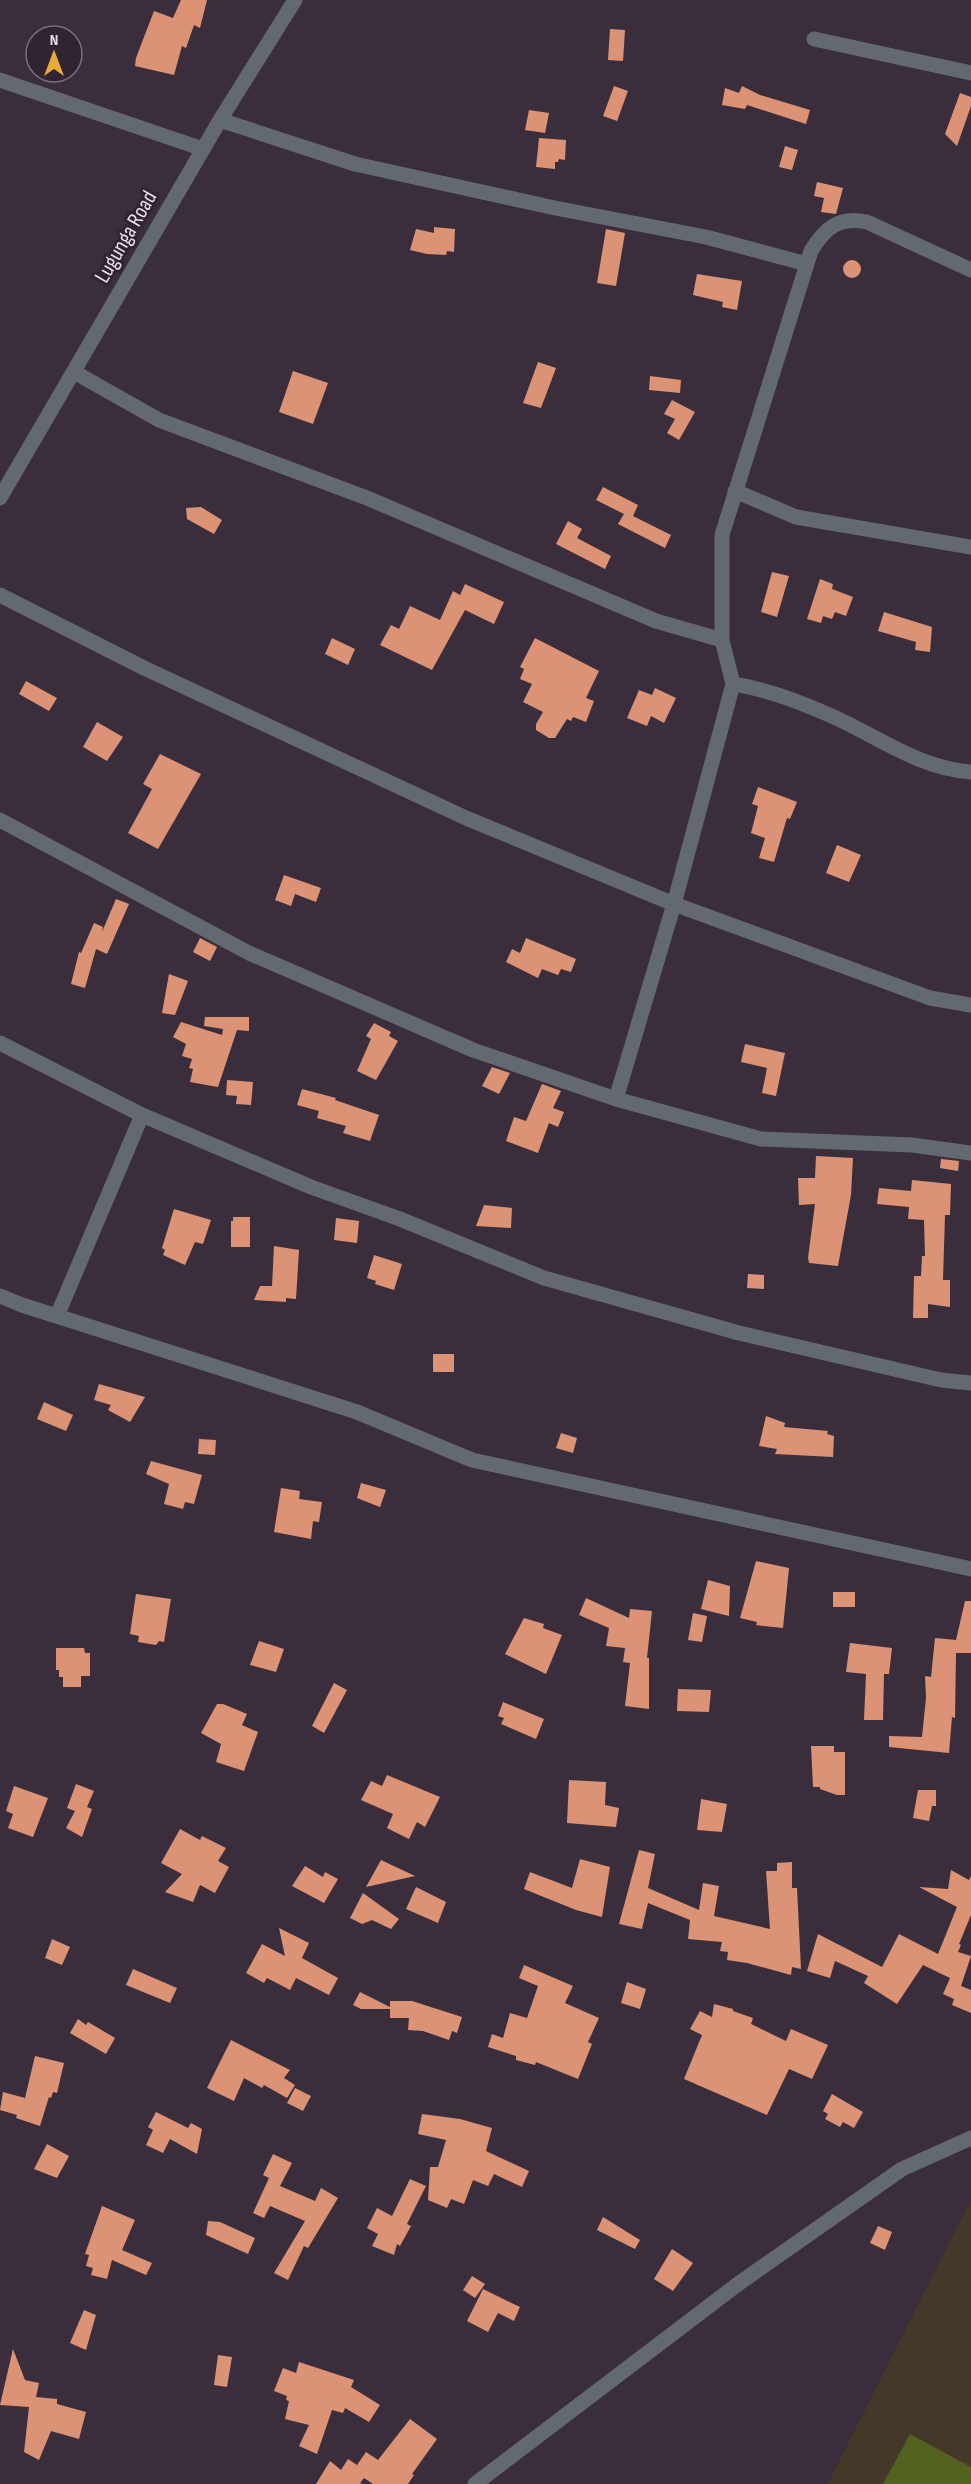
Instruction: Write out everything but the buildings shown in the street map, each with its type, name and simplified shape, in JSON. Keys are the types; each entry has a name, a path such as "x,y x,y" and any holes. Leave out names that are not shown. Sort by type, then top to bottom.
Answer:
{"street":[{"name":"Lugunga Road","path":"0,498 220,120 295,0"},
{"path":"814,39 971,73"},
{"path":"0,80 203,149"},
{"path":"220,120 355,164 555,208 706,237 807,264"},
{"path":"616,1100 674,904 733,684 722,640 722,536 811,250 823,232 850,218 867,222 971,270"},
{"path":"74,372 159,420 367,498 656,621 722,640"},
{"path":"735,491 796,517 971,547"},
{"path":"0,595 144,668 466,818 674,904 930,998 971,1005"},
{"path":"733,684 753,687 833,717 919,761 952,771 971,772"},
{"path":"0,820 249,953 473,1050 616,1100 760,1139 912,1146 971,1153"},
{"path":"0,1043 142,1115 311,1187 400,1219 544,1278 739,1333 941,1380 971,1383"},
{"path":"57,1316 142,1115"},
{"path":"0,1296 357,1412 472,1460 971,1569"},
{"path":"475,2484 738,2284 902,2169 971,2138"}],"shaded area":[{"path":"971,2200 971,2484 828,2484"}],"green space":[{"path":"910,2434 971,2467 971,2484 883,2484"}]}
